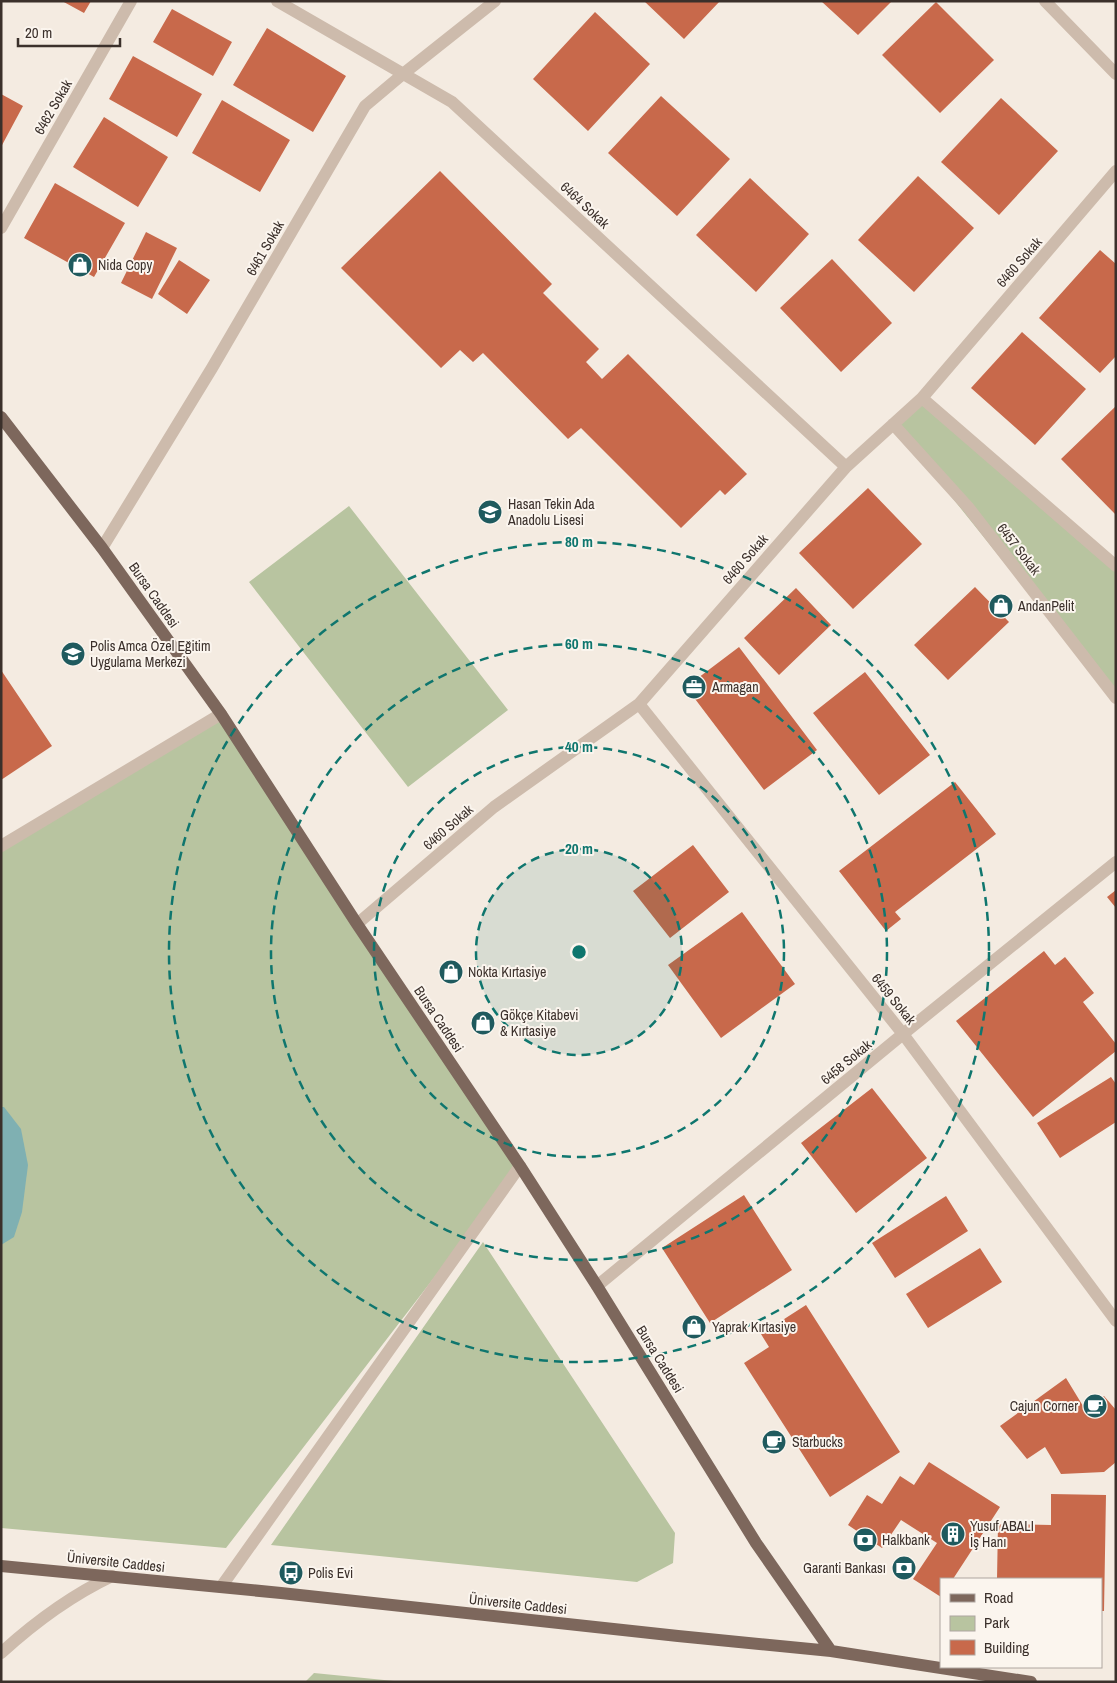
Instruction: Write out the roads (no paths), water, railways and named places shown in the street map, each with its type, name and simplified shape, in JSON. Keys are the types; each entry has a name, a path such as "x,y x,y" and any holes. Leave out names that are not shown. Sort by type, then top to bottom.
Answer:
{"main road":[{"name":"Bursa Caddesi","path":"1,417 102,548 221,714 357,924 520,1166 597,1286 756,1543 831,1651"},
{"name":"Üniversite Caddesi","path":"1,1566 221,1587 831,1651 940,1668"},
{"name":"Üniversite Caddesi","path":"941,1668 1031,1682"}],"street":[{"name":"6462 Sokak","path":"1,228 131,1"},
{"name":"6464 Sokak","path":"277,1 452,102 846,468"},
{"name":"6461 Sokak","path":"102,548 212,368 365,106 495,1"},
{"path":"1045,1 1116,74"},
{"name":"6460 Sokak","path":"357,924 494,807 639,704 846,468 922,398 1116,171"},
{"path":"922,398 1116,566"},
{"name":"6457 Sokak","path":"893,424 968,507 1116,698"},
{"name":"6459 Sokak","path":"639,704 903,1034 1116,1321"},
{"path":"1,846 221,714"},
{"name":"6458 Sokak","path":"597,1286 903,1034 1116,862"},
{"path":"221,1587 520,1166"},
{"path":"1,1653 54,1609 83,1590 112,1576"}],"water":[{"path":"1,1107 4,1107 21,1129 28,1165 22,1212 14,1237 1,1245"}],"place":[{"name":"Nida Copy","path":"80,265"},
{"name":"Hasan Tekin Ada Anadolu Lisesi","path":"490,512"},
{"name":"AndanPelit","path":"1001,606"},
{"name":"Polis Amca Özel Eğitim Uygulama Merkezi","path":"73,654"},
{"name":"Armagan","path":"694,687"},
{"name":"Nokta Kırtasiye","path":"451,972"},
{"name":"Gökçe Kitabevi & Kırtasiye","path":"483,1023"},
{"name":"Yaprak Kırtasiye","path":"694,1327"},
{"name":"Cajun Corner","path":"1095,1406"},
{"name":"Starbucks","path":"774,1442"},
{"name":"Yusuf ABALI İş Hanı","path":"953,1534"},
{"name":"Halkbank","path":"865,1540"},
{"name":"Garanti Bankası","path":"904,1568"},
{"name":"Polis Evi","path":"291,1573"}]}
